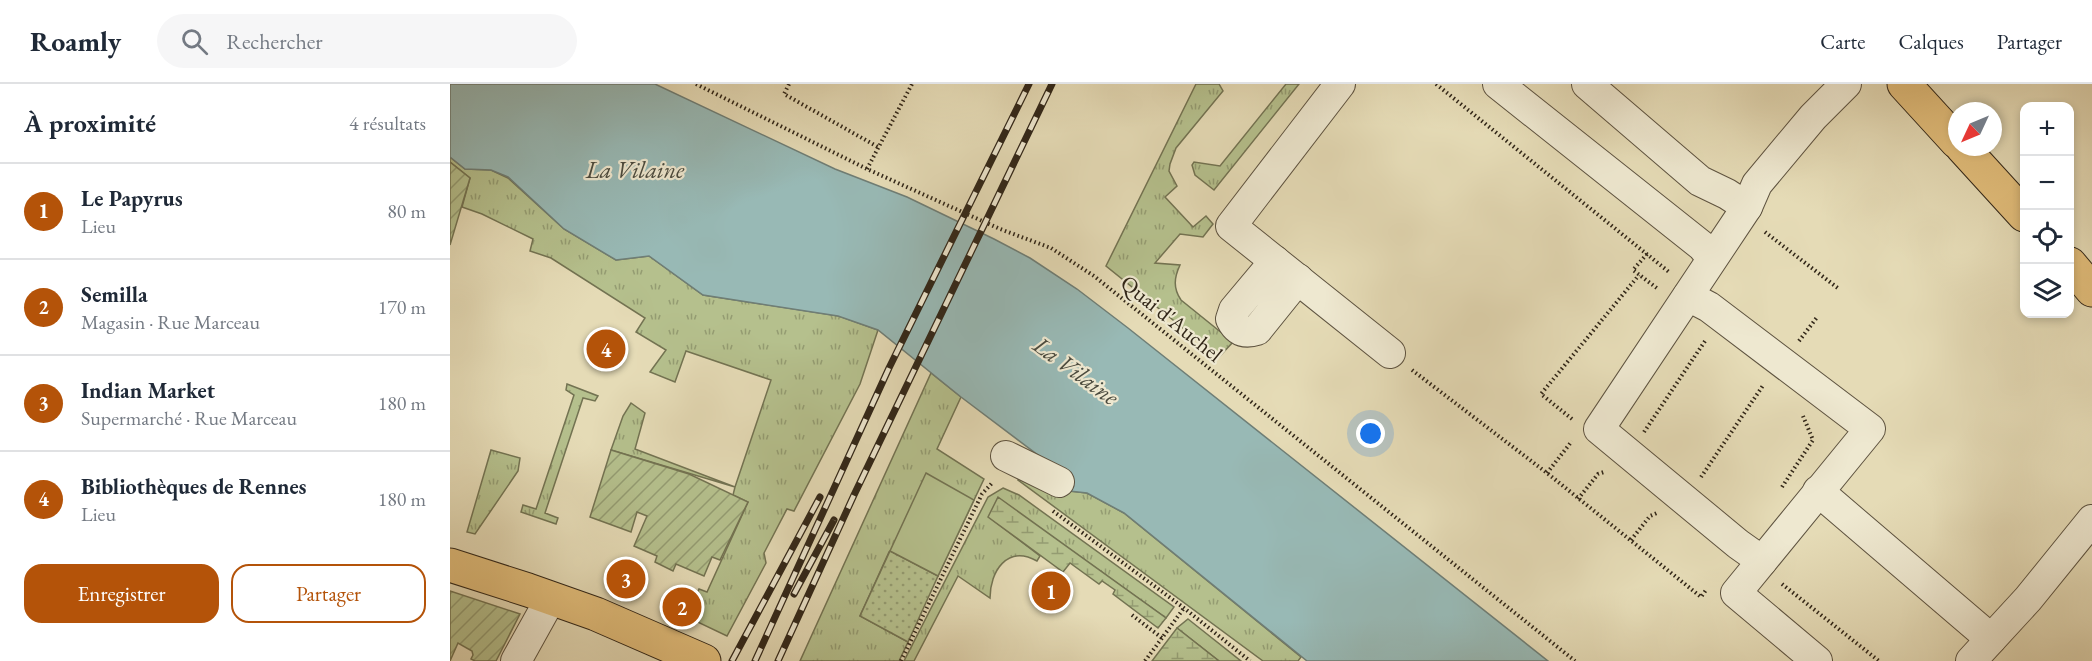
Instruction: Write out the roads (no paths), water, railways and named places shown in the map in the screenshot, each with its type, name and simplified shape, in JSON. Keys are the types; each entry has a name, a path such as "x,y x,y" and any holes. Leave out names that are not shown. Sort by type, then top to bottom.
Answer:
{"main road":[{"path":"1904,84 1948,132"},
{"path":"1970,156 2020,210"},
{"path":"2074,269 2092,290"},
{"path":"450,565 551,598 628,627 704,661"}],"street":[{"path":"1340,84 1231,226 1390,353"},
{"path":"1498,84 1702,246 1712,258"},
{"path":"1587,84 1700,181 1727,194 1742,214"},
{"path":"1761,563 1599,429 1681,291 1712,258 1742,214 1757,184 1813,117 1846,84"},
{"path":"1275,261 1234,310 1232,319 1235,327 1240,331 1248,333 1257,330 1298,279"},
{"path":"1681,291 1702,303 1870,429 1736,593 1817,661"},
{"path":"1002,467 1052,493"},
{"path":"1818,491 1991,639"},
{"path":"1971,661 2028,599 2092,520"},
{"path":"516,661 551,598"}],"water":[{"name":"La Vilaine","path":"450,84 655,84 835,169 907,197 994,239 1030,258 1077,289 1548,661 1307,661 1124,513 1087,493 1060,490 1067,477 961,397 878,330 838,316 703,295 649,256 616,260 564,229 508,177 491,170 465,169 450,157"}],"railway":[{"path":"755,661 889,368 1029,84"},
{"path":"778,661 854,495 1052,84"},
{"path":"732,661 820,497"},
{"path":"794,594 834,520"}],"place":[{"name":"Bibliothèques de Rennes","path":"606,349"},
{"name":"Indian Market","path":"626,579"},
{"name":"Le Papyrus","path":"1051,591"},
{"name":"Semilla","path":"682,607"}]}
